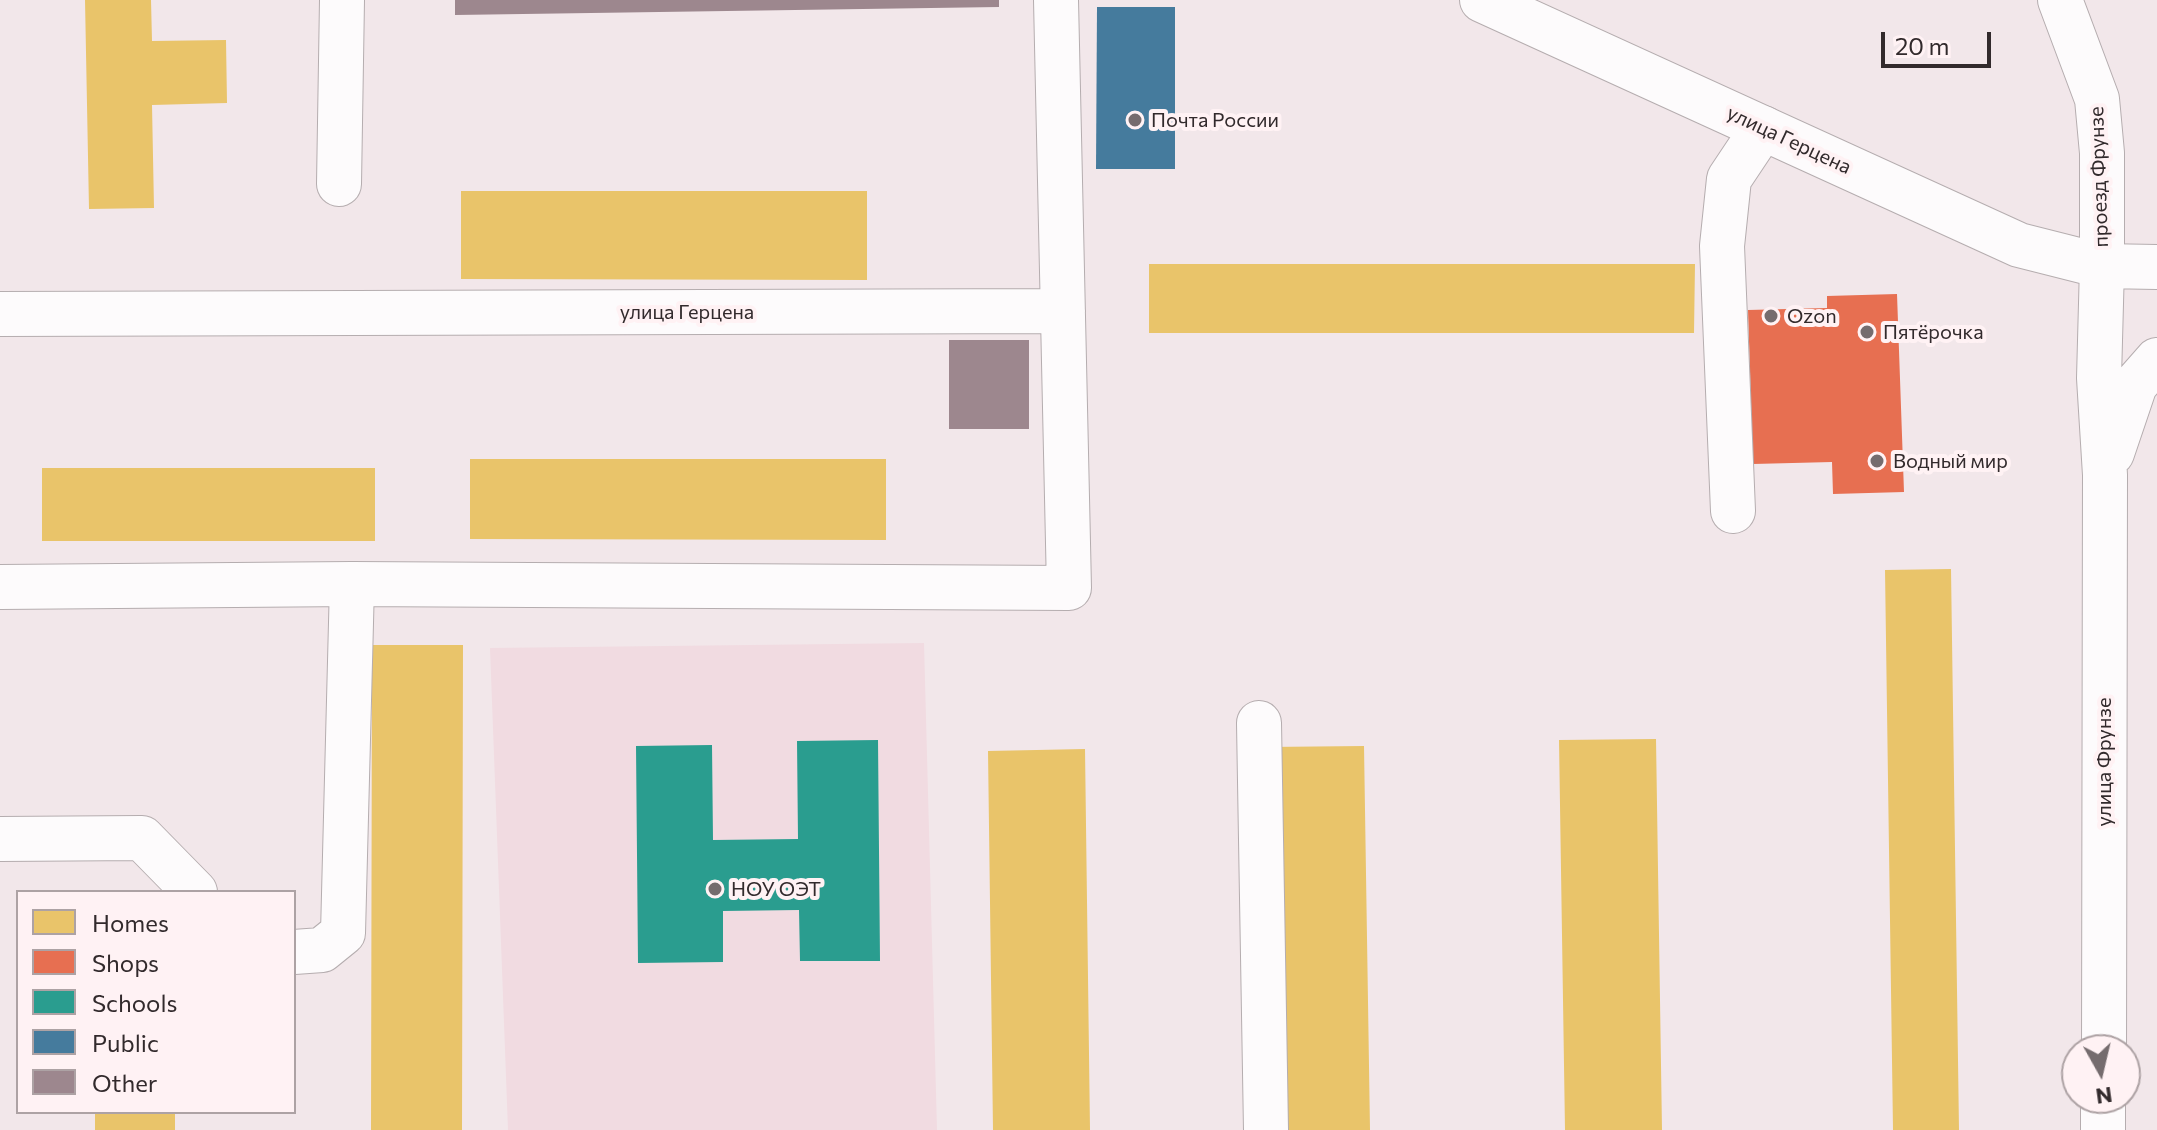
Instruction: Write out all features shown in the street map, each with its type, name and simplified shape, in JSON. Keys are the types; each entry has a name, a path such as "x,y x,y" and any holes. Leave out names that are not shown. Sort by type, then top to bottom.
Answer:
{"main road":[{"path":"339,184 342,0"},
{"path":"0,587 352,584 1069,588 1056,0"},
{"name":"улица Герцена","path":"1482,0 2019,245 2102,266 2157,267"},
{"name":"проезд Фрунзе","path":"2060,0 2097,99 2102,153 2102,266"},
{"path":"1733,511 1722,246 1729,179 1763,128"},
{"name":"улица Фрунзе","path":"2102,266 2099,378 2105,475 2104,1034"},
{"name":"улица Герцена","path":"0,314 1063,311"},
{"name":"улица Фрунзе","path":"2105,475 2135,385 2157,360"},
{"path":"296,952 322,950 343,933 352,584"},
{"path":"1259,723 1266,1130"},
{"path":"0,839 142,838 193,890"}],"shaded area":[{"name":"НОУ ОЭТ","path":"924,643 937,1130 508,1130 490,648"}],"building: Homes":[{"path":"85,0 151,0 152,41 226,40 227,103 152,105 154,208 89,209"},
{"path":"461,191 867,191 867,280 461,279"},
{"path":"1149,264 1695,264 1694,333 1149,333"},
{"path":"470,459 886,459 886,540 470,539"},
{"path":"42,468 375,468 375,541 42,541"},
{"path":"1951,569 1959,1130 1893,1130 1885,570"},
{"path":"372,645 463,645 462,1130 371,1130"},
{"path":"1656,739 1662,1130 1565,1130 1559,740"},
{"path":"1364,746 1370,1130 1273,1130 1267,747"},
{"path":"1085,749 1090,1130 993,1130 988,751"},
{"path":"95,1114 175,1114 175,1130 95,1130"}],"building: Shops":[{"path":"1897,294 1904,492 1833,494 1832,462 1753,464 1748,310 1827,308 1827,296"}],"building: Schools":[{"path":"878,740 880,961 800,961 799,910 723,911 723,962 638,963 636,746 712,745 713,840 798,839 797,741"}],"building: Public":[{"path":"1097,7 1175,7 1175,169 1096,169"}],"building: Other":[{"path":"455,0 999,0 999,7 455,15"},
{"path":"949,340 1029,340 1029,429 949,429"}],"place":[{"name":"Почта России","path":"1135,120"},
{"name":"Ozon","path":"1771,316"},
{"name":"Пятёрочка","path":"1867,332"},
{"name":"Водный мир","path":"1877,461"},
{"name":"НОУ ОЭТ","path":"715,889"}]}
